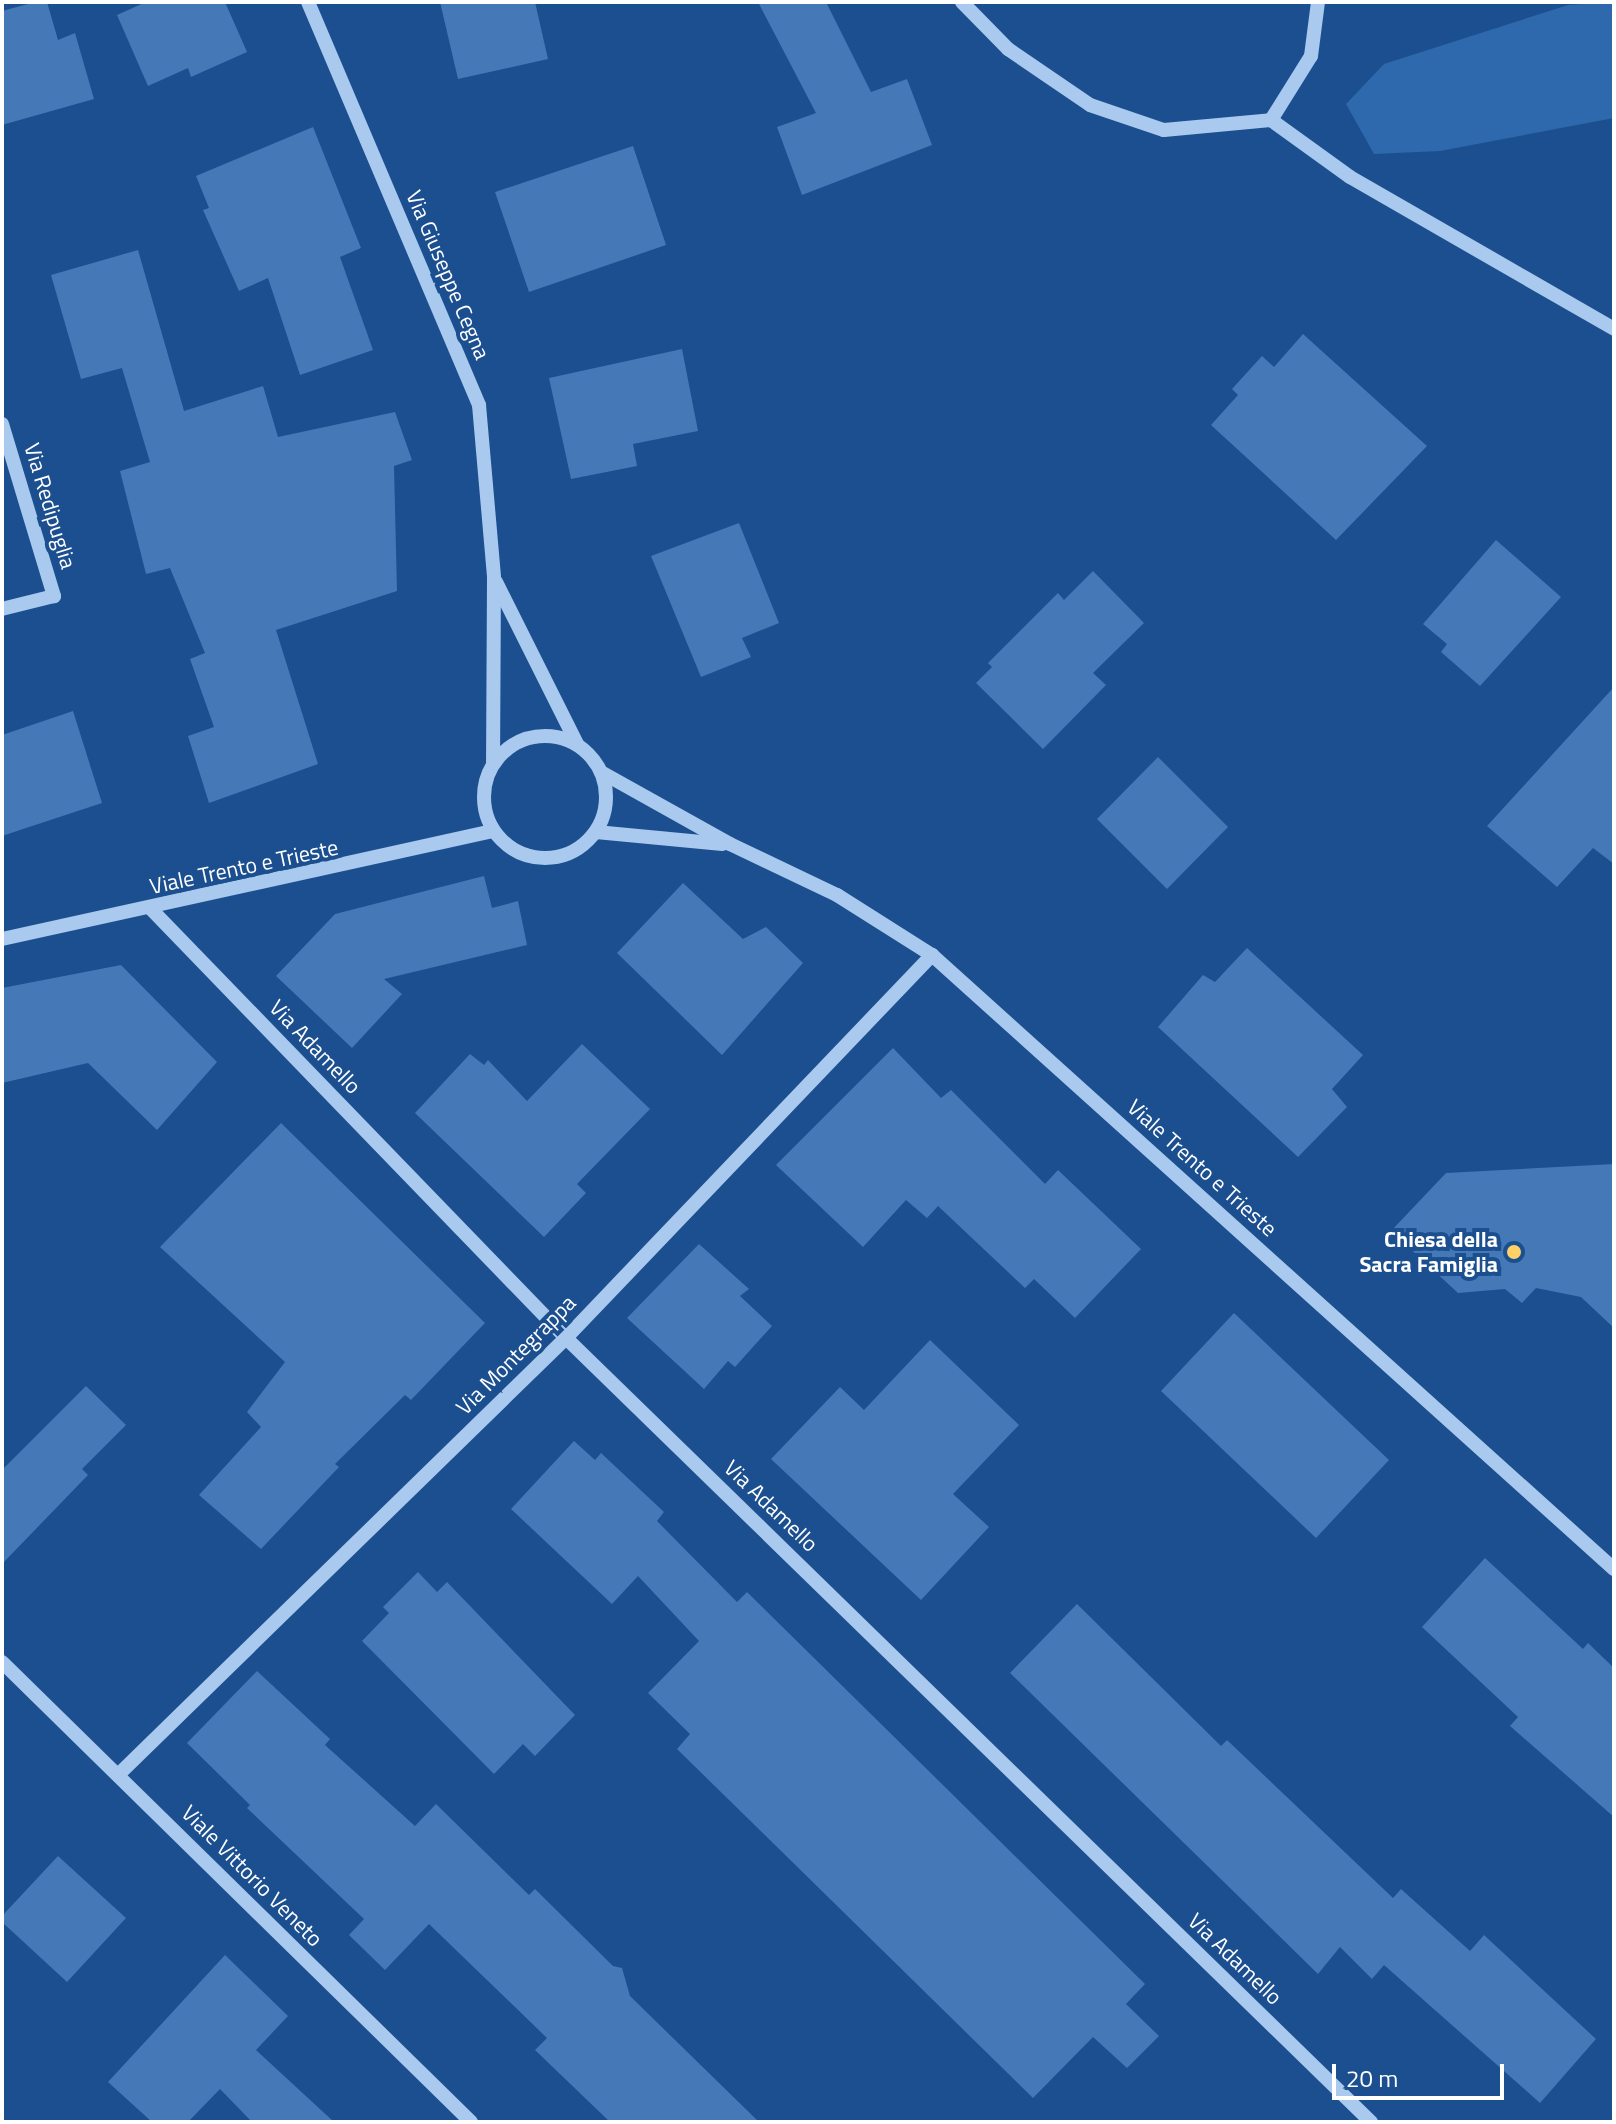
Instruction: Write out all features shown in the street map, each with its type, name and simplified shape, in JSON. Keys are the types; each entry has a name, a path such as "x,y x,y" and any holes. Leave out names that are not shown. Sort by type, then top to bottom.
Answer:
{"street":[{"name":"Via Giuseppe Cegna","path":"308,2 479,405 494,578 493,764"},
{"path":"962,2 1008,49 1090,105 1164,130 1271,120 1350,177 1614,329"},
{"path":"1271,120 1311,56 1318,2"},
{"name":"Via Redipuglia","path":"2,424 54,596 2,609"},
{"name":"Via Giuseppe Cegna","path":"494,578 577,744"},
{"path":"540,736 577,744 601,772 605,813 596,832 564,856 544,859 516,851 493,831 483,798 493,764 521,740 540,736"},
{"name":"Viale Trento e Trieste","path":"601,772 730,844 837,895 932,955 1614,1569"},
{"name":"Viale Trento e Trieste","path":"2,939 152,910 493,831"},
{"name":"Viale Trento e Trieste","path":"596,832 730,844"},
{"name":"Via Adamello","path":"152,910 566,1338 1371,2122"},
{"name":"Via Montegrappa","path":"118,1775 566,1338 932,955"},
{"name":"Viale Vittorio Veneto","path":"2,1662 471,2122"}],"shaded area":[{"path":"1614,2 1614,118 1440,151 1374,154 1346,104 1384,64 1568,5"}],"building":[{"path":"47,2 58,40 75,33 94,99 2,125 2,11"},
{"path":"146,2 225,2 247,52 191,77 188,68 148,86 117,15"},
{"path":"440,2 535,2 548,59 458,79"},
{"path":"758,2 826,2 871,92 907,79 932,145 802,195 777,127 816,113"},
{"path":"313,127 361,248 340,257 373,350 300,375 268,278 239,291 203,210 209,208 196,176"},
{"path":"633,146 666,245 529,292 495,192"},
{"path":"138,250 184,411 263,386 278,437 395,412 412,460 394,466 397,591 276,630 318,764 209,803 188,736 214,727 190,659 205,653 170,568 146,574 120,471 150,462 122,368 81,379 51,275"},
{"path":"1303,334 1427,446 1336,540 1211,425 1238,395 1232,389 1262,356 1274,367"},
{"path":"682,349 698,431 633,444 637,466 571,479 549,378"},
{"path":"739,523 779,623 742,638 751,657 701,677 651,556"},
{"path":"1496,540 1561,597 1480,686 1441,652 1447,644 1423,624"},
{"path":"1093,571 1144,623 1093,673 1106,685 1043,749 976,683 992,667 988,663 1058,593 1064,600"},
{"path":"1614,687 1614,864 1593,848 1557,887 1487,826"},
{"path":"73,711 102,803 2,836 2,735"},
{"path":"1158,757 1228,827 1167,889 1097,819"},
{"path":"484,876 492,908 518,901 527,945 384,979 402,994 352,1048 276,976 335,914"},
{"path":"683,883 743,939 766,927 803,963 722,1055 617,953"},
{"path":"1247,948 1363,1055 1332,1089 1347,1107 1298,1157 1158,1027 1203,975 1215,982"},
{"path":"121,965 217,1062 157,1130 88,1063 2,1083 2,988"},
{"path":"582,1044 650,1109 577,1184 586,1193 544,1237 415,1113 470,1054 484,1065 488,1060 527,1101"},
{"path":"893,1048 941,1098 951,1090 1045,1184 1058,1170 1141,1249 1075,1318 1034,1279 1025,1288 938,1206 927,1218 906,1200 863,1247 776,1165"},
{"path":"281,1123 485,1323 411,1400 405,1395 335,1464 339,1467 261,1549 199,1495 261,1427 247,1412 285,1362 160,1247"},
{"name":"Chiesa della Sacra Famiglia","path":"1614,1164 1614,1328 1581,1297 1536,1288 1522,1303 1505,1289 1458,1293 1391,1231 1446,1173"},
{"path":"699,1244 749,1289 740,1296 772,1326 735,1367 728,1361 704,1389 627,1318"},
{"path":"1234,1313 1389,1460 1316,1538 1161,1391"},
{"path":"930,1340 1019,1425 953,1494 989,1527 921,1600 771,1459 840,1387 864,1410"},
{"path":"86,1386 126,1425 82,1469 88,1475 2,1564 2,1470"},
{"path":"574,1441 595,1460 601,1453 664,1512 657,1521 737,1602 747,1592 1145,1984 1126,2004 1159,2036 1127,2068 1093,2037 1033,2098 677,1749 690,1734 648,1693 699,1641 638,1576 612,1604 511,1509"},
{"path":"1485,1558 1583,1649 1588,1643 1614,1668 1614,1817 1510,1726 1518,1717 1422,1627"},
{"path":"418,1572 437,1592 447,1582 575,1715 535,1756 523,1744 494,1774 362,1641 389,1613 383,1607"},
{"path":"1077,1604 1221,1746 1227,1740 1393,1898 1401,1889 1470,1951 1484,1935 1596,2039 1540,2103 1384,1965 1372,1979 1340,1947 1318,1974 1010,1673"},
{"path":"257,1671 330,1739 325,1745 415,1826 436,1804 529,1895 535,1889 613,1966 622,1968 630,1996 759,2122 610,2122 535,2050 547,2038 429,1924 385,1970 349,1935 364,1919 247,1808 250,1805 187,1743"},
{"path":"58,1856 126,1918 67,1982 2,1922 2,1916"},
{"path":"225,1955 288,2016 256,2050 334,2122 252,2122 220,2089 188,2122 152,2122 108,2082"}],"place":[{"name":"Chiesa della Sacra Famiglia","path":"1514,1252"}]}
